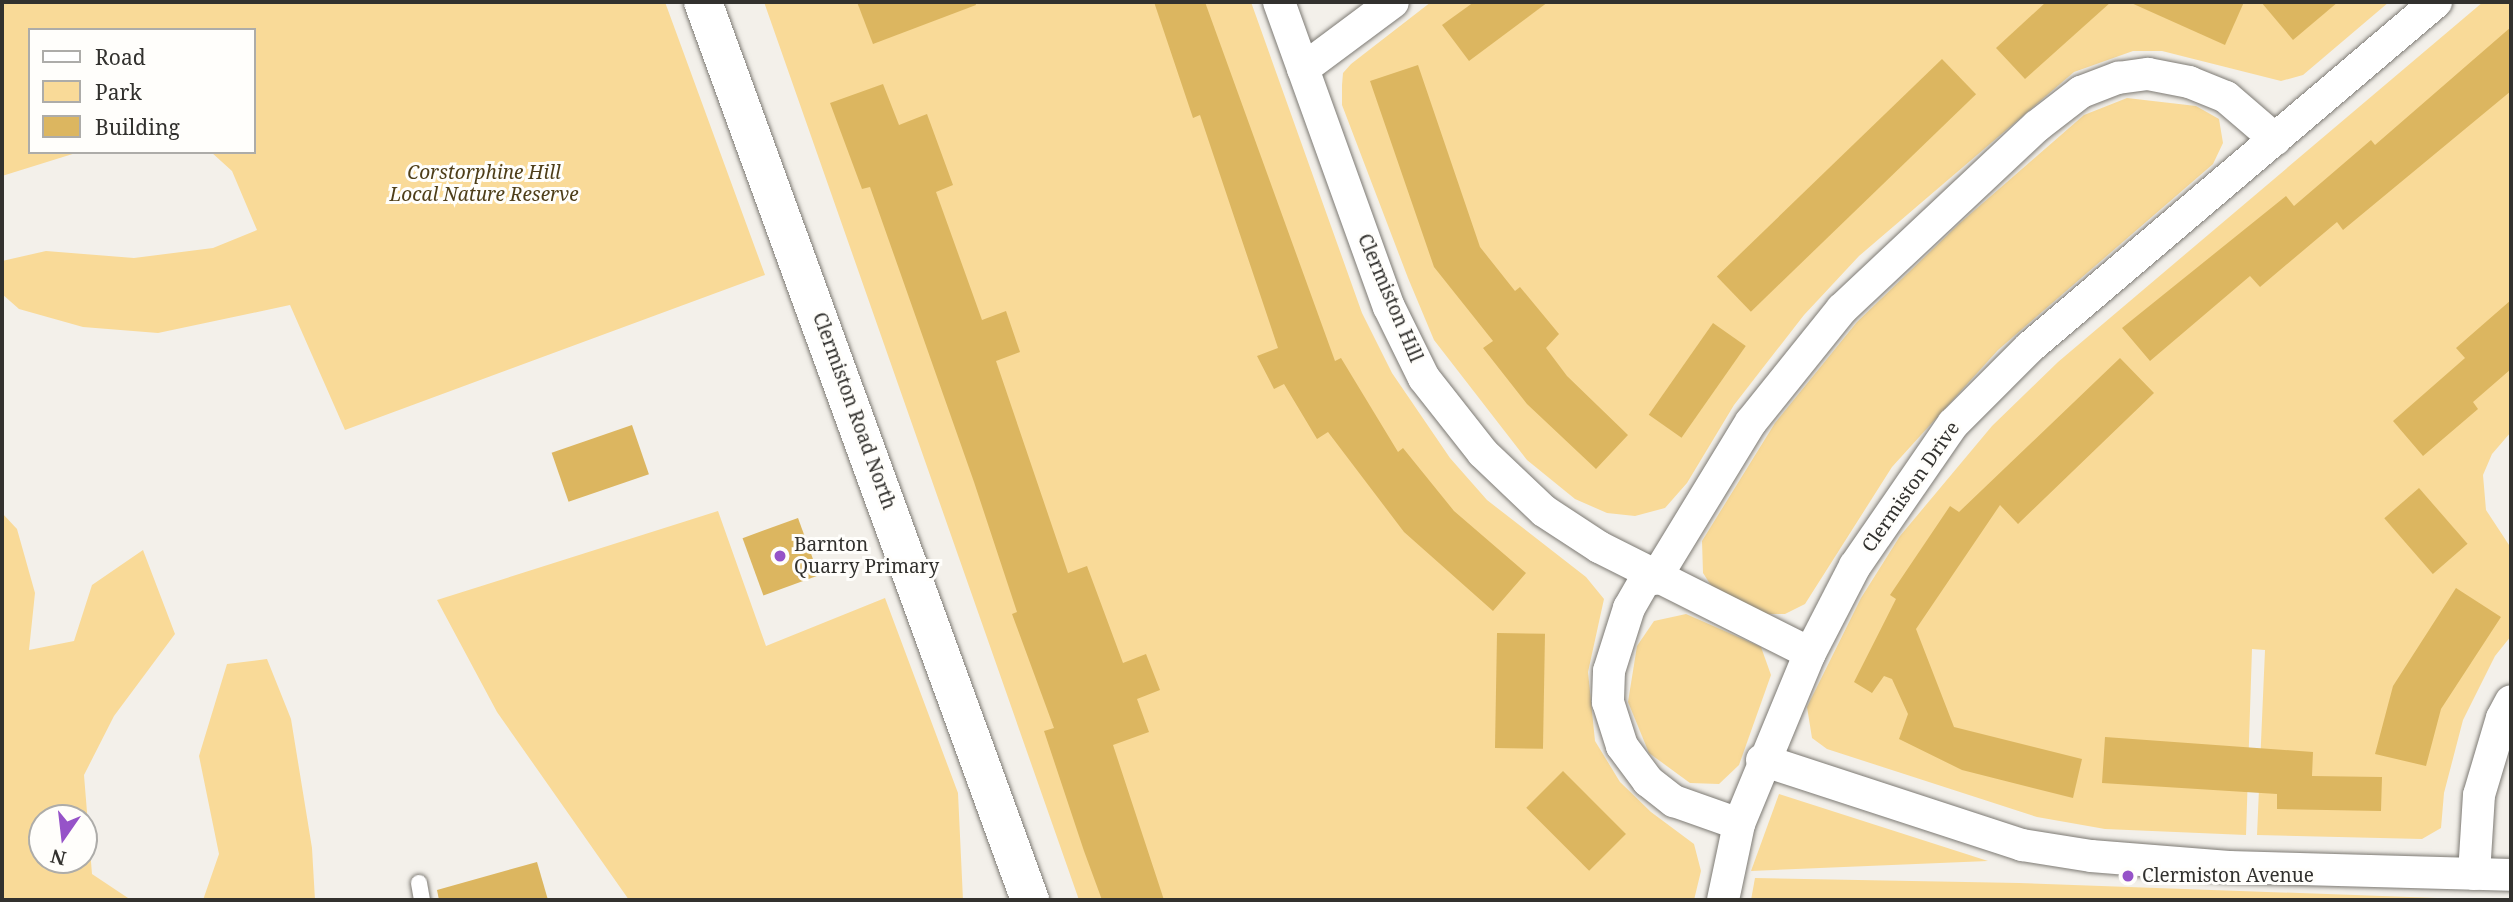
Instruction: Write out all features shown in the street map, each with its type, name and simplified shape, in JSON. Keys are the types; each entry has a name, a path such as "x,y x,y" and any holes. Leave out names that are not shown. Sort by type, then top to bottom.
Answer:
{"street":[{"name":"Clermiston Road North","path":"703,2 1030,900"},
{"name":"Clermiston Hill","path":"1279,2 1389,307 1424,378 1483,453 1517,487 1555,518 1651,577 1810,653"},
{"path":"1303,69 1393,2"},
{"name":"Clermiston Drive","path":"1723,900 1740,824 1762,760 1810,653 1855,566 1953,424 2030,347 2436,2"},
{"path":"1740,824 1674,801 1647,781 1622,746 1608,702 1609,671 1625,618 1751,422 1834,319 2026,136 2081,92 2118,78 2148,74 2189,82 2226,97 2276,139"},
{"path":"2474,874 2479,795 2502,718 2511,701"},
{"path":"1762,760 2022,845 2091,856 2229,867 2511,875"}],"lane":[{"path":"419,883 422,900"}],"green space":[{"name":"Corstorphine Hill Local Nature Reserve","path":"2,2 665,2 765,275 345,430 290,305 158,333 83,327 19,309 2,294 2,261 46,251 134,258 213,248 257,230 232,171 213,154 256,154 256,28 28,28 28,154 73,154 2,176"},
{"path":"764,2 1251,2 1362,313 1392,373 1450,458 1487,500 1586,577 1604,599 1588,672 1595,741 1620,782 1651,812 1694,844 1701,871 1694,900 1079,900"},
{"path":"1431,2 2389,2 2303,75 2281,81 2162,51 2133,51 2074,72 1859,256 1804,315 1734,405 1687,483 1665,508 1635,516 1607,513 1575,499 1527,460 1434,340 1408,278 1342,105 1343,73"},
{"path":"2483,2 2511,2 2511,432 2492,454 2483,475 2486,510 2511,548 2511,636 2495,656 2463,720 2444,793 2441,828 2422,839 2257,835 2265,650 2252,649 2246,835 2105,829 2037,817 1827,749 1812,738 1807,707 1861,598 1900,536 1992,426 2058,362"},
{"path":"2127,98 2196,106 2219,119 2223,143 2213,164 1998,350 1892,467 1805,604 1785,614 1765,614 1712,587 1703,573 1702,541 1775,423 1857,322 1960,223 2084,115"},
{"path":"718,511 766,646 885,598 958,793 963,900 629,900 497,712 437,600"},
{"path":"2,513 17,529 35,593 29,650 74,641 92,585 143,550 175,634 114,716 84,775 86,804 28,804 28,874 92,874 131,900 2,900"},
{"path":"1686,614 1761,647 1771,675 1739,765 1719,784 1690,783 1649,753 1628,702 1637,646 1654,621"},
{"path":"267,659 291,719 312,848 315,900 203,900 219,854 199,756 227,664"},
{"path":"1779,794 1988,861 1751,871"},
{"path":"1755,878 2019,883 2492,900 1751,900"}],"building":[{"path":"857,2 975,2 976,5 873,44"},
{"path":"1154,2 1205,2 1335,361 1341,358 1398,452 1403,448 1454,511 1526,573 1493,611 1404,532 1328,432 1317,439 1284,384 1274,389 1257,356 1278,348 1200,115 1193,118"},
{"path":"1474,2 1548,2 1469,61 1442,25"},
{"path":"2046,2 2111,2 2025,79 1996,48"},
{"path":"2129,2 2244,2 2225,45"},
{"path":"2261,2 2338,2 2293,40"},
{"path":"2511,27 2511,91 2343,230 2337,222 2260,287 2250,276 2150,361 2122,328 2286,196 2294,206 2371,140 2375,145"},
{"path":"1942,59 1976,94 1751,312 1717,276"},
{"path":"1418,65 1480,247 1515,291 1520,287 1559,334 1546,348 1567,376 1628,435 1596,469 1527,404 1483,348 1493,341 1434,267 1370,81"},
{"path":"883,84 899,125 927,114 953,185 936,192 982,320 1006,311 1020,352 996,361 1068,573 1087,566 1123,663 1146,654 1160,690 1137,699 1149,732 1113,745 1164,900 1102,900 1084,851 1044,731 1054,728 1012,614 1017,612 974,482 870,187 862,189 830,103"},
{"path":"2511,300 2511,369 2473,402 2478,409 2423,456 2393,421 2465,358 2456,348"},
{"path":"1713,323 1746,346 1682,438 1649,415"},
{"path":"2120,358 2154,393 2018,524 2000,505 1916,629 1954,727 2082,759 2073,798 1962,770 1899,739 1908,714 1892,679 1884,676 1872,693 1854,682 1896,599 1890,595 1950,506 1959,512"},
{"path":"632,425 649,474 569,502 552,453"},
{"path":"2419,488 2468,544 2433,574 2384,518"},
{"name":"Barnton Quarry Primary","path":"798,518 819,575 763,596 743,538"},
{"path":"2456,588 2501,617 2441,709 2426,766 2375,754 2393,686"},
{"path":"1497,633 1545,634 1543,749 1495,748"},
{"path":"2105,737 2313,752 2312,776 2382,777 2381,811 2277,809 2277,794 2102,783"},
{"path":"1563,771 1626,834 1589,871 1526,808"},
{"path":"537,862 548,900 439,900 437,890"}],"place":[{"name":"Barnton Quarry Primary","path":"780,556"},
{"name":"Clermiston Avenue","path":"2128,876"}]}
